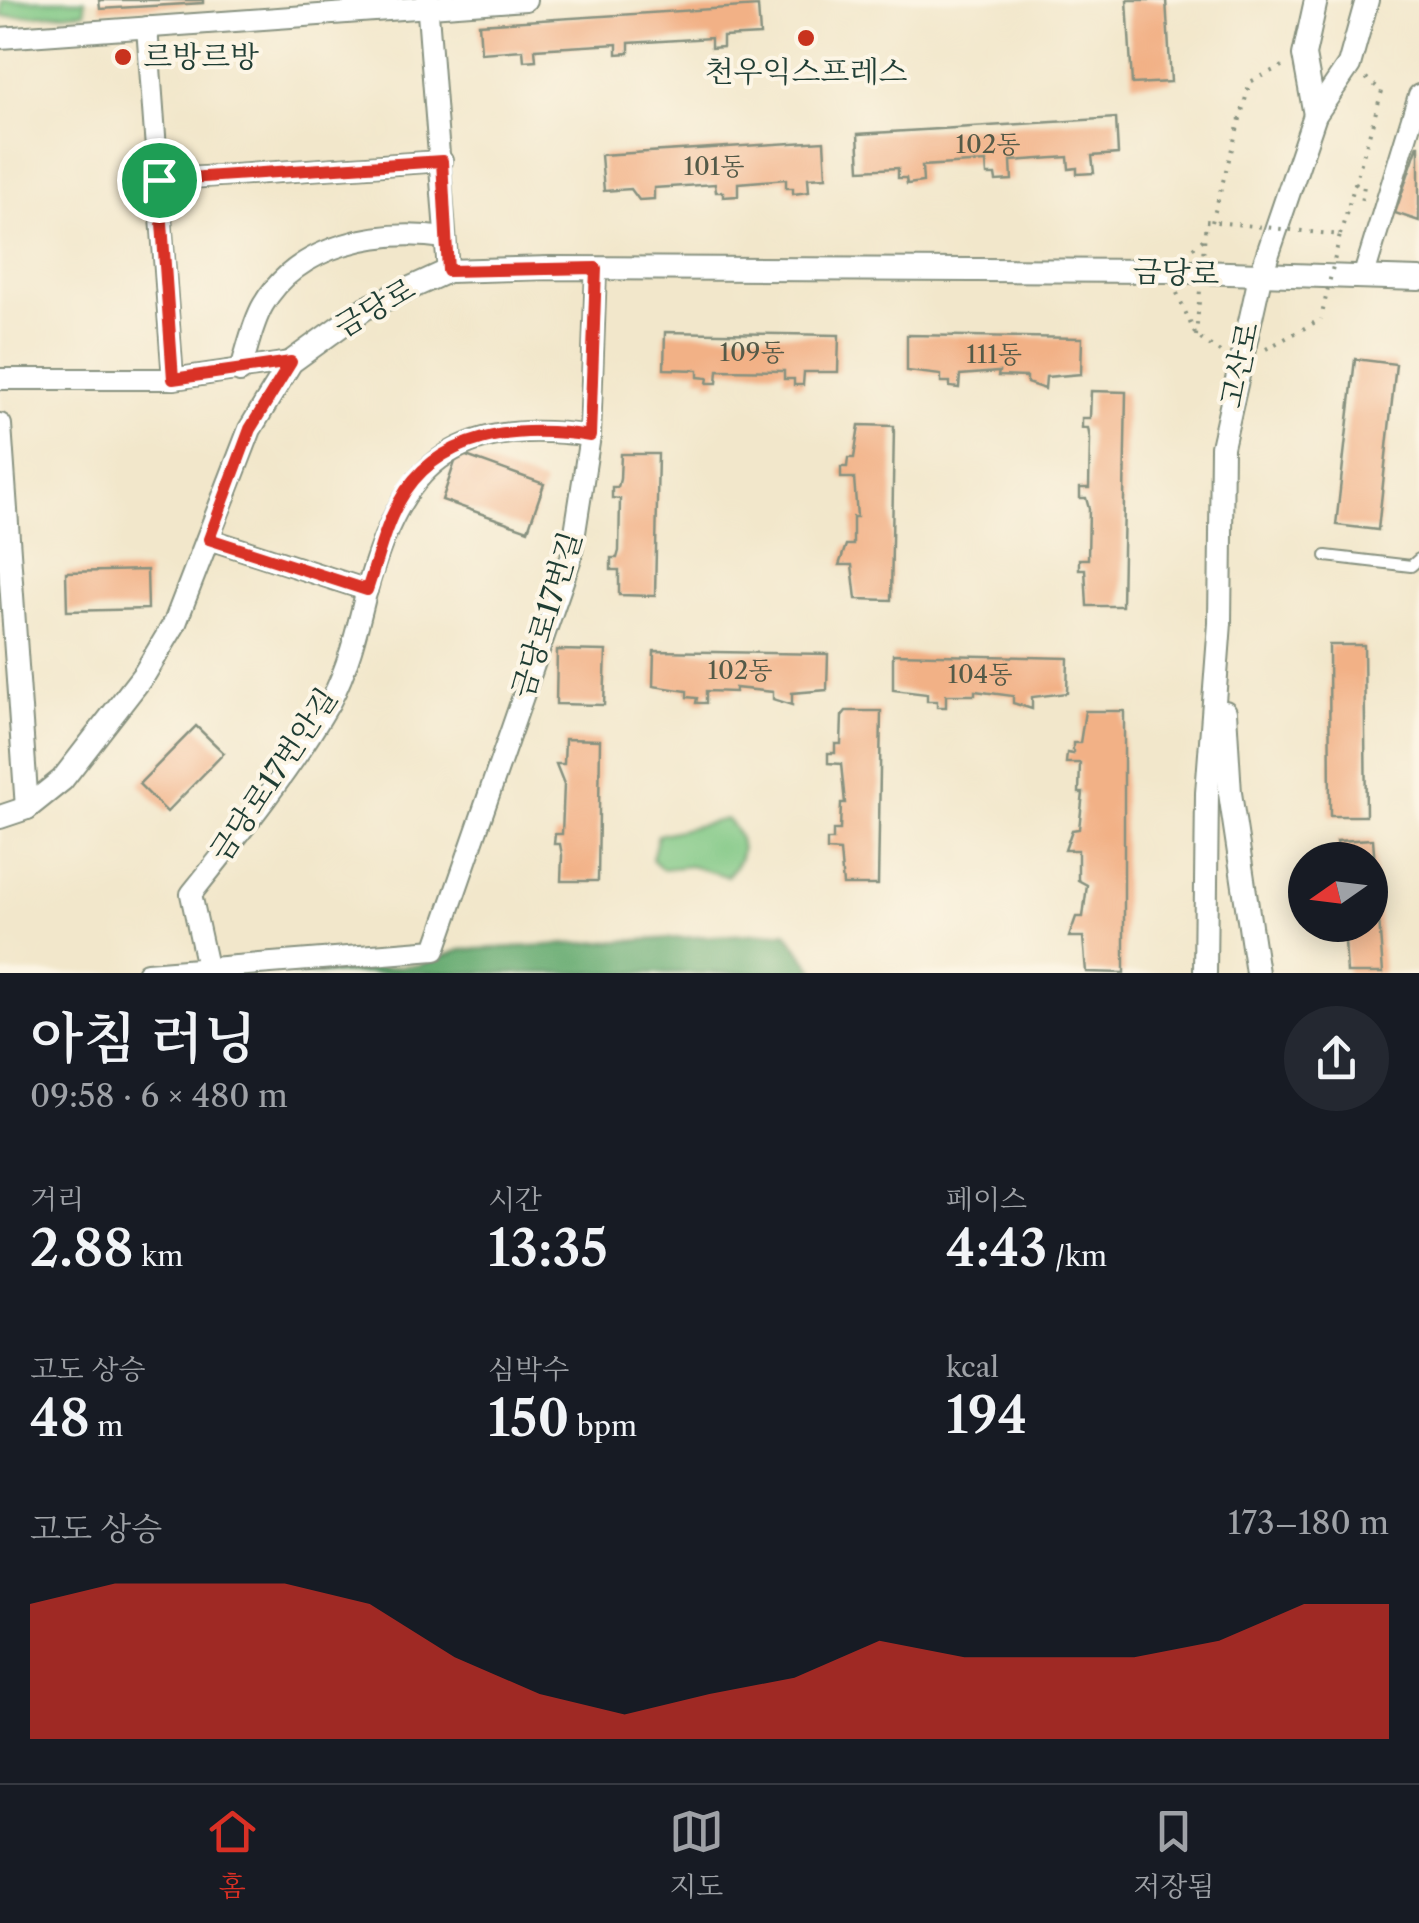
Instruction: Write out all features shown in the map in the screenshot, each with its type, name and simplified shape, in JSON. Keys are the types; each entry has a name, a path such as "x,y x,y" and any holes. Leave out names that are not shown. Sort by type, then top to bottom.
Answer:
{"street":[{"path":"0,38 427,4 526,0"},
{"name":"고산로","path":"1315,115 1304,55 1316,0"},
{"name":"고산로","path":"1204,973 1207,793 1220,623 1222,447 1260,277 1315,115 1349,64 1367,0"},
{"path":"427,4 448,271"},
{"path":"147,27 173,379"},
{"path":"1363,278 1419,95"},
{"path":"159,180 442,161"},
{"path":"240,372 263,304 322,252 407,233 446,238"},
{"name":"금당로","path":"0,817 27,808 62,780 145,673 175,622 250,429 291,362 364,308 448,271 596,268 1167,272 1419,279"},
{"name":"금당로17번길","path":"208,966 435,950 571,558 590,436 596,268"},
{"path":"0,379 173,379 291,362"},
{"path":"0,424 7,611 27,808"},
{"name":"금당로17번안길","path":"208,966 191,894 257,810 330,700 355,640 367,590 399,501 436,457 494,433 551,430 590,436"},
{"path":"209,539 367,590"},
{"name":"고산로","path":"1220,623 1230,793 1258,973"},
{"path":"147,973 208,966"}],"lane":[{"path":"1326,556 1411,566 1419,560"}],"path":[{"path":"1212,222 1250,82 1304,55"},
{"path":"1239,365 1321,318 1340,235 1382,92"},
{"path":"1167,272 1196,336 1206,221 1340,235"}],"green space":[{"path":"2,0 85,0 85,12 2,17"},
{"path":"726,819 742,848 738,862 727,876 690,866 662,869 652,859 658,835"},
{"path":"786,932 816,973 291,973 420,965 460,950"}],"building":[{"path":"99,0 203,0 203,3 100,9"},
{"path":"1127,0 1166,0 1171,82 1132,84"},
{"path":"758,6 760,35 723,37 723,47 711,48 711,38 629,43 629,53 617,54 617,44 535,49 536,60 524,61 523,50 481,53 479,24"},
{"path":"1116,118 1118,154 1092,156 1094,173 1077,174 1077,168 1069,169 1068,157 1011,161 1012,180 996,181 995,175 987,175 986,162 922,166 923,182 907,184 906,178 898,178 898,168 860,170 858,134"},
{"path":"824,141 826,177 808,178 809,192 793,194 793,188 786,188 786,179 738,183 738,196 723,197 723,192 716,192 715,184 654,188 654,199 639,200 631,189 604,191 601,155"},
{"path":"1419,145 1419,221 1395,213"},
{"path":"665,332 839,335 838,372 804,372 803,385 794,385 794,379 784,379 784,371 718,370 717,383 707,383 708,378 698,377 698,370 664,369"},
{"path":"907,335 1082,338 1081,374 1046,377 1045,389 1027,383 1027,377 998,376 999,372 960,375 959,388 950,387 950,382 941,382 941,375 907,371"},
{"path":"1355,359 1396,364 1378,530 1336,525"},
{"path":"1091,391 1126,392 1122,606 1087,606 1085,569 1079,569 1079,559 1088,559 1089,509 1086,498 1080,498 1080,488 1089,488 1090,439 1088,428 1082,428 1082,418 1090,418"},
{"path":"859,425 894,426 891,600 856,599 852,565 839,565 846,545 853,545 853,517 857,517 854,478 841,478 841,467 847,467 848,458 854,458"},
{"path":"458,453 544,484 528,530 442,500"},
{"path":"621,454 658,454 655,596 619,595 619,570 611,570 611,558 617,558 619,551 620,499 612,498 612,487 618,487"},
{"path":"147,570 148,609 67,611 66,572"},
{"path":"1329,645 1364,645 1366,816 1330,816"},
{"path":"557,650 606,651 604,705 556,704"},
{"path":"654,651 828,654 827,690 792,693 792,705 773,699 773,692 735,688 735,692 706,691 706,703 696,703 697,698 687,697 687,691 653,686"},
{"path":"893,654 1068,658 1067,693 1032,697 1032,709 1013,703 1013,696 975,691 975,695 946,695 946,707 937,707 937,701 927,701 927,694 893,690"},
{"path":"846,711 881,711 878,885 843,885 840,851 827,850 833,830 840,830 841,803 845,803 841,764 828,763 828,753 835,753 835,744 841,744 842,716"},
{"path":"1085,711 1124,711 1124,973 1086,972 1083,937 1069,937 1076,917 1083,917 1087,885 1078,880 1078,850 1065,850 1072,830 1079,829 1083,793 1079,793 1080,763 1066,763 1067,753 1073,754 1073,743 1080,743"},
{"path":"196,726 224,753 167,812 139,784"},
{"path":"565,739 600,740 598,881 561,881 560,844 554,844 555,834 562,834 564,784 556,764 564,764"},
{"path":"1373,839 1373,842 1337,842"},
{"path":"1345,942 1381,942 1383,973 1347,973"}],"place":[{"name":"천우익스프레스","path":"806,38"},
{"name":"르방르방","path":"123,57"}],"route":[{"path":"442,161 448,271 596,268 590,436 551,430 494,433 436,457 399,501 367,590 209,539 250,429 291,362 173,379 159,180 442,161"}]}
